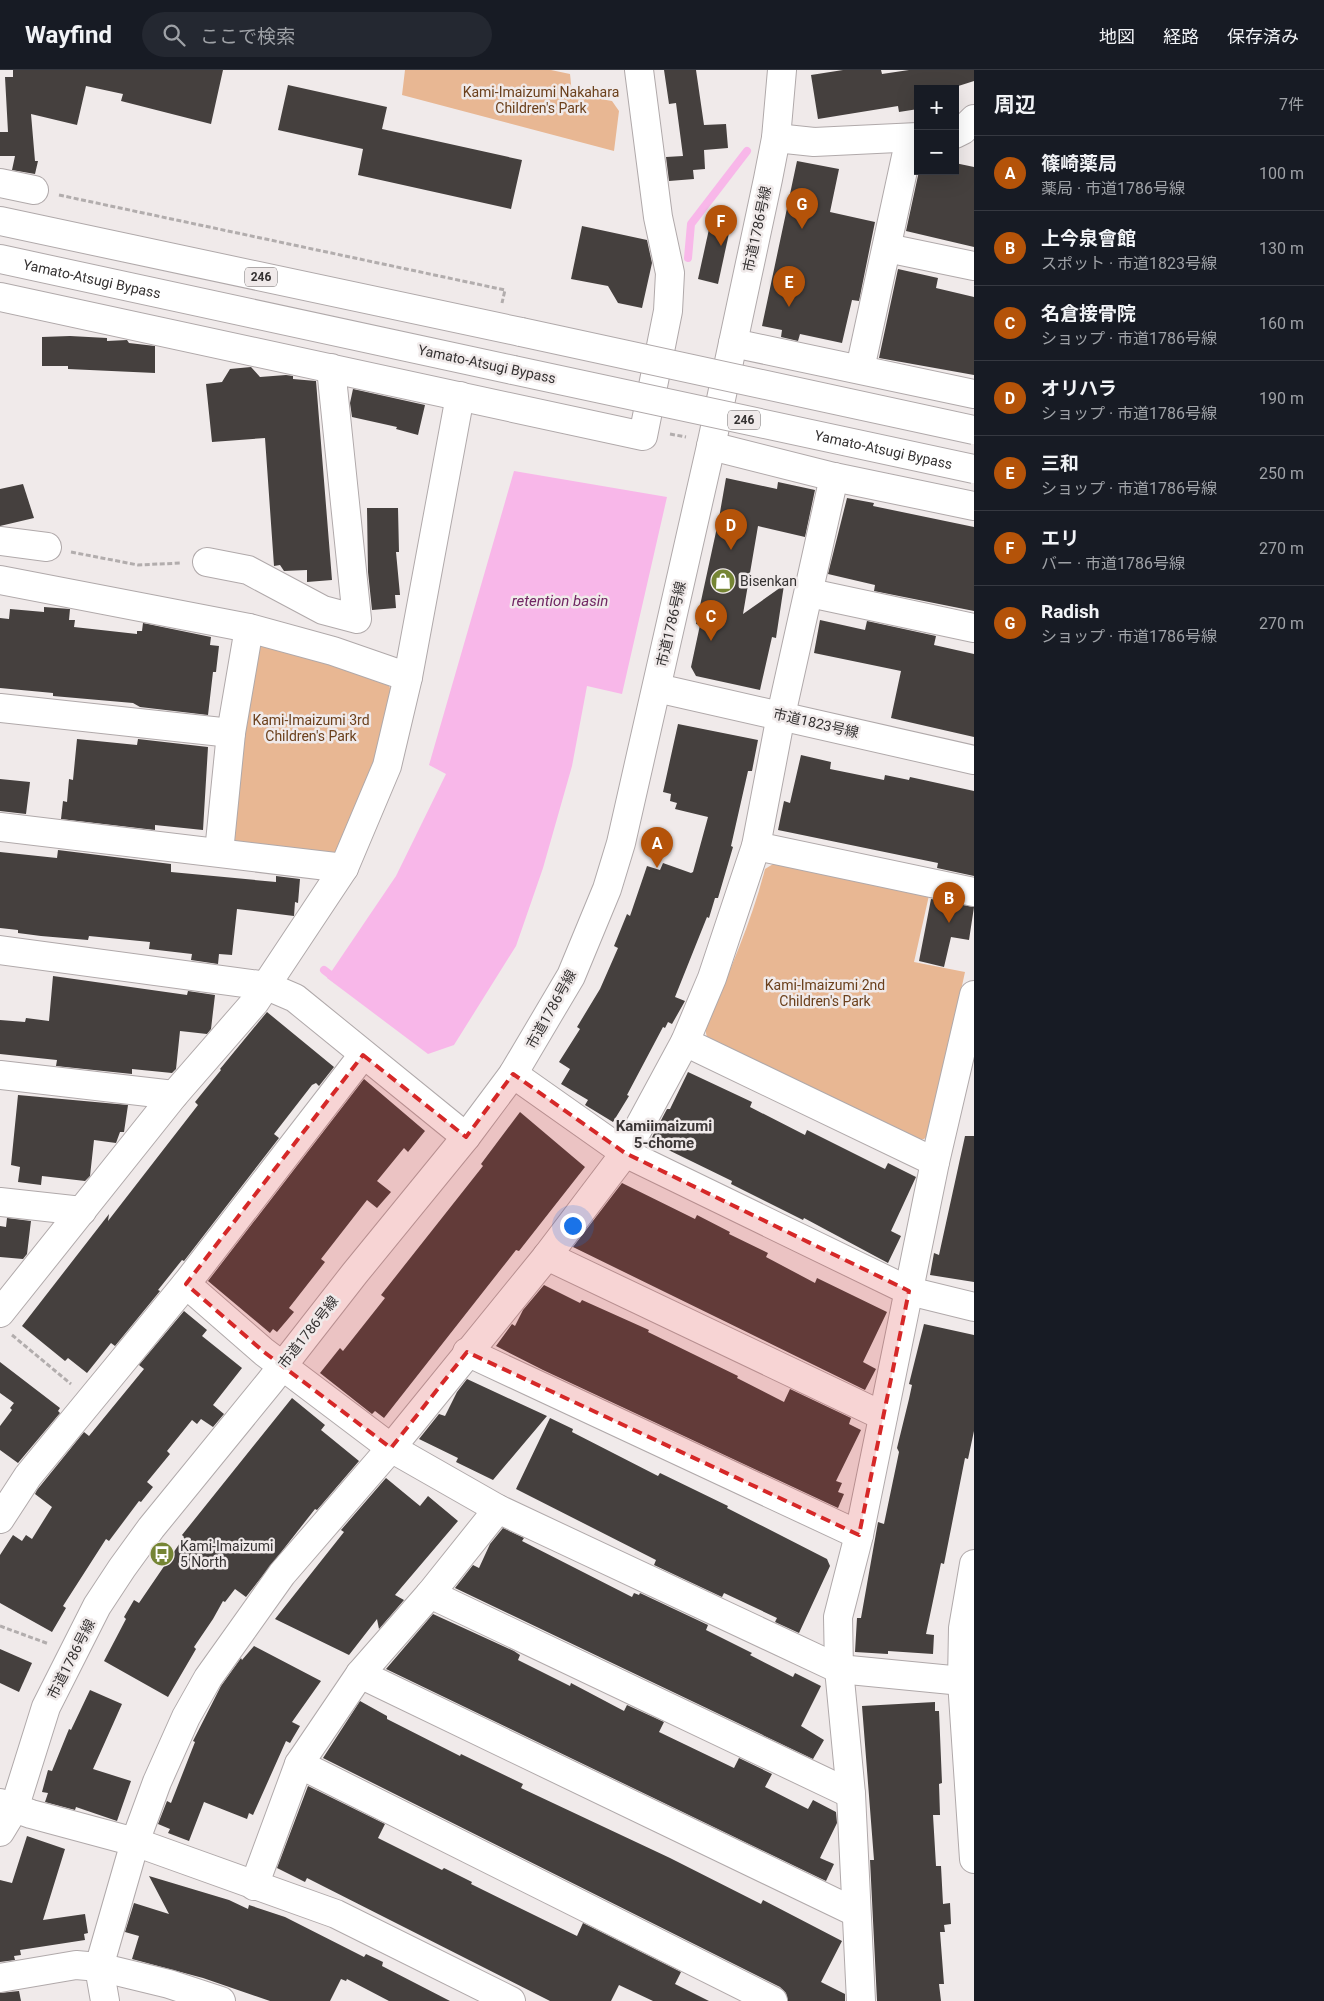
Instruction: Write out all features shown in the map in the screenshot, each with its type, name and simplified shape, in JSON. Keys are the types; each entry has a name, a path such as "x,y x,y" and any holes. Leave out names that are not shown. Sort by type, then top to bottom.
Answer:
{"main road":[{"path":"0,296 643,436 668,311 670,273 658,217 639,70"},
{"name":"市道1786号線","path":"0,1832 7,1806 46,1707 97,1606 151,1528 355,1272 466,1137 513,1074 571,976 607,889 621,843 711,446 776,138 782,70"},
{"path":"959,132 974,119"},
{"path":"776,138 814,142 914,138 860,369"},
{"path":"0,183 34,190"},
{"name":"246","path":"0,221 974,430"},
{"path":"888,248 974,266"},
{"name":"Yamato-Atsugi Bypass","path":"0,259 974,470"},
{"path":"733,342 974,394"},
{"path":"206,562 248,570 323,610 357,619 331,368"},
{"path":"4,1323 82,1212 174,1095 267,986 344,868 387,766 408,677 460,396"},
{"path":"711,446 834,477 974,506"},
{"path":"105,2001 99,1968 135,1842 157,1782 186,1717 208,1678 282,1574 391,1448 546,1256 625,1153 685,1042 712,978 756,846 781,715 810,593 834,477"},
{"path":"0,541 47,547"},
{"path":"0,580 250,628 333,651 408,677"},
{"path":"810,593 974,628"},
{"path":"219,852 231,733 250,628"},
{"name":"市道1823号線","path":"657,688 974,760"},
{"path":"0,708 231,733"},
{"path":"0,827 344,868"},
{"path":"756,846 974,892"},
{"path":"0,950 267,986 295,998 363,1056 466,1137"},
{"path":"861,2001 855,1912 851,1794 840,1670 838,1617 859,1535 935,1162 974,995"},
{"path":"685,1042 935,1162"},
{"path":"0,1519 28,1476 186,1284 363,1056"},
{"path":"513,1074 625,1153 909,1291 974,1307"},
{"path":"0,1075 174,1095"},
{"path":"0,1202 82,1212"},
{"path":"546,1256 883,1416"},
{"path":"186,1284 282,1366 391,1448 498,1509 840,1670 968,1680"},
{"path":"467,1352 859,1535"},
{"path":"254,1886 299,1764 360,1674 430,1594 498,1509"},
{"path":"974,1564 963,1628 968,1680 974,1859"},
{"path":"430,1594 851,1794"},
{"path":"360,1674 855,1912"},
{"path":"299,1764 774,2001"},
{"path":"7,1806 135,1842 336,1914 511,2001"},
{"path":"0,1978 76,1965 99,1968 168,1984 221,2001"}],"path":[{"path":"34,190 505,290 500,310"},
{"path":"47,547 138,564 206,562"},
{"path":"4,1323 90,1400"},
{"path":"0,1626 52,1645"}],"highlighted area":[{"path":"363,1055 466,1137 513,1074 625,1153 909,1291 859,1535 467,1352 391,1448 264,1352 186,1284"}],"green space":[{"name":"Kami-Imaizumi Nakahara Children's Park","path":"405,70 551,70 570,74 572,94 612,101 619,111 614,151 402,95"},
{"name":"Kami-Imaizumi 3rd Children's Park","path":"251,638 385,678 391,690 381,744 343,849 332,856 238,844 230,835"},
{"name":"Kami-Imaizumi 2nd Children's Park","path":"778,861 930,891 914,962 965,972 930,1133 924,1139 912,1141 707,1038 705,1028 746,930 765,869"}],"water":[{"name":"retention basin","path":"514,471 667,497 622,694 587,686 572,766 543,868 516,946 454,1045 428,1054 327,978 396,876 446,774 429,765"}],"building":[{"path":"13,70 223,70 211,124 121,101 123,94 86,86 77,125 31,114 35,161 38,161 35,174 12,170 15,156 0,156 0,132 8,132 5,77 13,77"},
{"path":"664,70 696,70 704,125 726,124 728,148 704,150 705,169 693,170 694,179 669,181 666,157 683,156 676,103 669,104"},
{"path":"843,70 881,70 882,74 909,70 974,70 974,81 959,86 914,85 914,110 899,112 898,106 818,119 811,75"},
{"path":"288,85 387,107 382,129 522,160 511,209 358,175 363,149 278,130"},
{"path":"797,161 839,169 830,212 875,222 859,301 852,300 842,343 800,334 798,341 781,337 782,330 762,326"},
{"path":"959,164 974,167 974,247 906,231 918,175 959,175"},
{"path":"711,220 731,224 718,284 698,279"},
{"path":"582,226 647,240 652,263 642,308 618,303 608,286 571,279"},
{"path":"898,269 938,278 936,288 974,297 974,375 879,358"},
{"path":"42,337 107,338 107,341 127,340 129,343 155,346 155,373 68,369 68,366 42,366"},
{"path":"251,367 260,377 286,375 293,376 293,379 316,381 332,580 307,582 307,570 284,571 280,565 274,566 265,438 212,442 206,384 222,382 230,369"},
{"path":"353,389 425,405 418,435 396,429 397,427 352,417 350,403"},
{"path":"726,478 777,489 778,482 815,490 805,537 758,526 743,614 784,585 776,638 772,637 760,690 696,676 691,667 700,625 696,624"},
{"path":"23,484 34,518 0,526 0,489"},
{"path":"847,498 874,503 873,506 974,527 974,611 874,591 875,585 828,574"},
{"path":"367,508 398,508 399,552 396,552 400,595 395,595 396,608 372,610 368,572"},
{"path":"44,607 70,609 69,620 75,620 74,627 137,634 137,631 142,631 143,623 211,637 210,645 219,646 216,672 213,672 208,715 140,707 133,703 53,696 53,693 0,688 0,618 9,619 10,609 44,612"},
{"path":"820,620 865,630 867,621 936,636 934,645 974,654 974,737 891,718 901,671 814,653"},
{"path":"678,724 758,740 752,771 748,771 731,846 733,847 718,898 715,898 709,918 707,917 675,997 685,1001 672,1024 668,1022 665,1028 663,1027 627,1095 629,1096 613,1122 585,1105 588,1100 561,1084 570,1069 559,1062 580,1029 577,1027 600,989 618,948 614,946 627,914 630,916 647,866 660,870 663,863 691,873 693,872 708,817 675,809 677,803 670,801 671,794 663,792"},
{"path":"77,739 137,745 138,739 208,747 203,830 155,825 155,830 61,819 63,801 67,802 69,779 73,780"},
{"path":"801,755 831,762 830,769 884,780 885,775 909,780 910,777 974,791 974,876 937,868 938,863 778,830 784,801 790,803"},
{"path":"0,779 30,782 26,814 0,811"},
{"path":"58,850 171,864 171,872 276,882 276,876 300,879 298,903 295,902 294,916 237,909 232,955 219,954 218,964 191,960 192,954 149,949 150,942 89,936 88,940 41,936 0,928 0,852 57,858"},
{"path":"931,899 974,907 969,940 951,937 944,967 919,961"},
{"path":"53,976 187,995 188,991 215,995 211,1029 207,1034 180,1031 176,1069 172,1073 132,1069 132,1074 56,1066 57,1060 0,1054 0,1020 25,1022 26,1018 49,1021"},
{"path":"267,1012 334,1067 319,1086 316,1083 312,1085 274,1134 279,1138 184,1261 182,1260 158,1290 160,1291 115,1346 111,1343 87,1373 68,1358 65,1361 22,1326 109,1214 108,1221 198,1105 195,1102 220,1069"},
{"path":"688,1072 752,1102 750,1107 805,1135 807,1130 885,1169 888,1163 916,1177 891,1231 901,1236 888,1263 804,1218 803,1220 731,1184 732,1181 650,1141 667,1109 670,1109"},
{"path":"364,1079 425,1131 408,1152 404,1148 377,1181 391,1192 377,1208 367,1200 321,1259 325,1262 289,1308 294,1312 277,1332 273,1329 270,1333 208,1281"},
{"path":"18,1095 128,1105 124,1132 120,1132 116,1143 94,1140 90,1176 85,1181 42,1176 41,1185 18,1182 20,1167 11,1165"},
{"path":"520,1112 585,1167 519,1251 516,1250 384,1418 375,1411 372,1414 320,1373 340,1348 343,1351 385,1298 381,1295 483,1166 481,1164"},
{"path":"965,1136 974,1136 974,1282 930,1275 934,1253 939,1255"},
{"path":"622,1183 695,1219 697,1215 730,1232 729,1234 768,1253 766,1257 815,1283 817,1278 887,1312 863,1362 876,1369 865,1390 573,1247"},
{"path":"7,1218 31,1221 27,1254 23,1259 0,1257 0,1226 6,1227"},
{"path":"544,1285 580,1303 582,1300 649,1330 648,1332 738,1376 737,1378 784,1402 790,1389 851,1418 849,1424 861,1430 836,1481 842,1483 838,1492 844,1494 838,1508 543,1370 496,1346 512,1324 515,1326 523,1310"},
{"path":"184,1311 207,1330 202,1336 242,1368 213,1405 224,1414 213,1427 201,1419 197,1424 192,1420 167,1451 170,1454 147,1482 153,1487 141,1502 139,1501 109,1541 106,1539 63,1606 66,1608 52,1632 0,1603 0,1555 13,1535 22,1541 26,1535 32,1539 52,1507 35,1494 37,1490 84,1432 89,1436 144,1369 139,1365"},
{"path":"924,1324 974,1335 974,1431 968,1459 965,1458 944,1564 941,1563 926,1634 934,1635 933,1654 888,1651 888,1654 855,1652 857,1618 861,1618 878,1522 884,1524 899,1452 897,1448 912,1385 909,1384"},
{"path":"0,1362 60,1408 58,1411 60,1413 18,1463 0,1450 0,1426 12,1410 10,1408 14,1403 0,1393"},
{"path":"467,1379 547,1416 493,1480 456,1462 458,1458 419,1439 439,1414 445,1416 457,1392"},
{"path":"292,1398 325,1425 321,1430 359,1461 317,1510 315,1509 246,1597 235,1589 225,1602 223,1601 194,1647 196,1649 168,1697 104,1661 134,1600 139,1603 184,1537 182,1535"},
{"path":"550,1418 573,1429 572,1432 658,1476 660,1473 728,1506 727,1508 827,1559 830,1566 799,1633 775,1622 777,1618 724,1593 722,1597 654,1565 656,1560 516,1489"},
{"path":"386,1478 420,1506 428,1496 458,1521 395,1595 404,1600 379,1629 377,1619 349,1655 275,1619 344,1532 341,1530"},
{"path":"503,1528 524,1538 522,1541 632,1597 634,1593 639,1595 640,1593 708,1625 706,1630 752,1653 750,1655 793,1677 795,1673 821,1686 801,1726 824,1740 813,1759 455,1588 473,1565 479,1568 490,1544"},
{"path":"433,1614 514,1651 520,1655 518,1660 570,1686 571,1683 624,1711 627,1705 664,1722 659,1732 734,1768 739,1758 772,1774 765,1787 808,1809 813,1800 836,1812 837,1823 820,1858 834,1864 826,1881 386,1669"},
{"path":"254,1646 321,1681 292,1722 300,1726 290,1743 286,1741 253,1815 249,1813 247,1819 204,1802 189,1841 168,1833 170,1829 158,1824 167,1801 171,1803 195,1742 193,1741 221,1686 241,1658 242,1660"},
{"path":"0,1649 32,1663 19,1692 0,1683"},
{"path":"90,1690 122,1704 93,1769 131,1781 117,1821 76,1807 75,1810 45,1802 48,1793 42,1792 48,1770 52,1771 69,1729 71,1730"},
{"path":"360,1701 387,1716 387,1719 460,1756 461,1754 523,1784 521,1788 670,1858 761,1904 763,1900 842,1941 821,1982 845,1994 845,2001 788,2001 786,1993 780,1987 323,1758"},
{"path":"935,1702 935,1711 939,1711 942,1783 939,1784 940,1815 933,1815 936,1866 941,1866 943,1904 950,1903 951,1924 944,1925 945,1932 940,1932 944,1984 939,1984 941,2001 877,2001 870,1860 874,1860 862,1706"},
{"path":"308,1786 385,1824 378,1838 442,1870 444,1868 472,1882 471,1884 577,1936 583,1923 681,1972 675,1984 709,2001 653,2001 619,1985 611,2001 550,2001 307,1878 305,1882 277,1868"},
{"path":"27,1836 65,1849 43,1920 85,1914 88,1933 84,1934 85,1940 20,1950 21,1955 14,1956 15,1960 0,1962 0,1880 12,1883"},
{"path":"149,1876 229,1900 248,1909 249,1905 285,1917 364,1957 366,1954 383,1962 382,1966 450,2001 389,2001 347,1979 346,1981 341,1979 330,2001 270,2001 203,1978 132,1959 139,1936 125,1932 134,1903 169,1914"},
{"path":"19,1991 21,2001 0,2001 0,1993"}],"waterway":[{"path":"688,258 691,224 747,151"},
{"path":"324,970 337,980"}],"place":[{"name":"Radish","path":"802,229"},
{"name":"エリ","path":"721,246"},
{"name":"三和","path":"789,307"},
{"name":"オリハラ","path":"731,550"},
{"name":"Bisenkan","path":"723,581"},
{"name":"名倉接骨院","path":"711,641"},
{"name":"篠崎薬局","path":"657,868"},
{"name":"上今泉會館","path":"949,923"},
{"name":"Kami-Imaizumi 5 North","path":"162,1554"}],"district":[{"name":"Kamiimaizumi 5-chome","path":"664,1134"}]}
